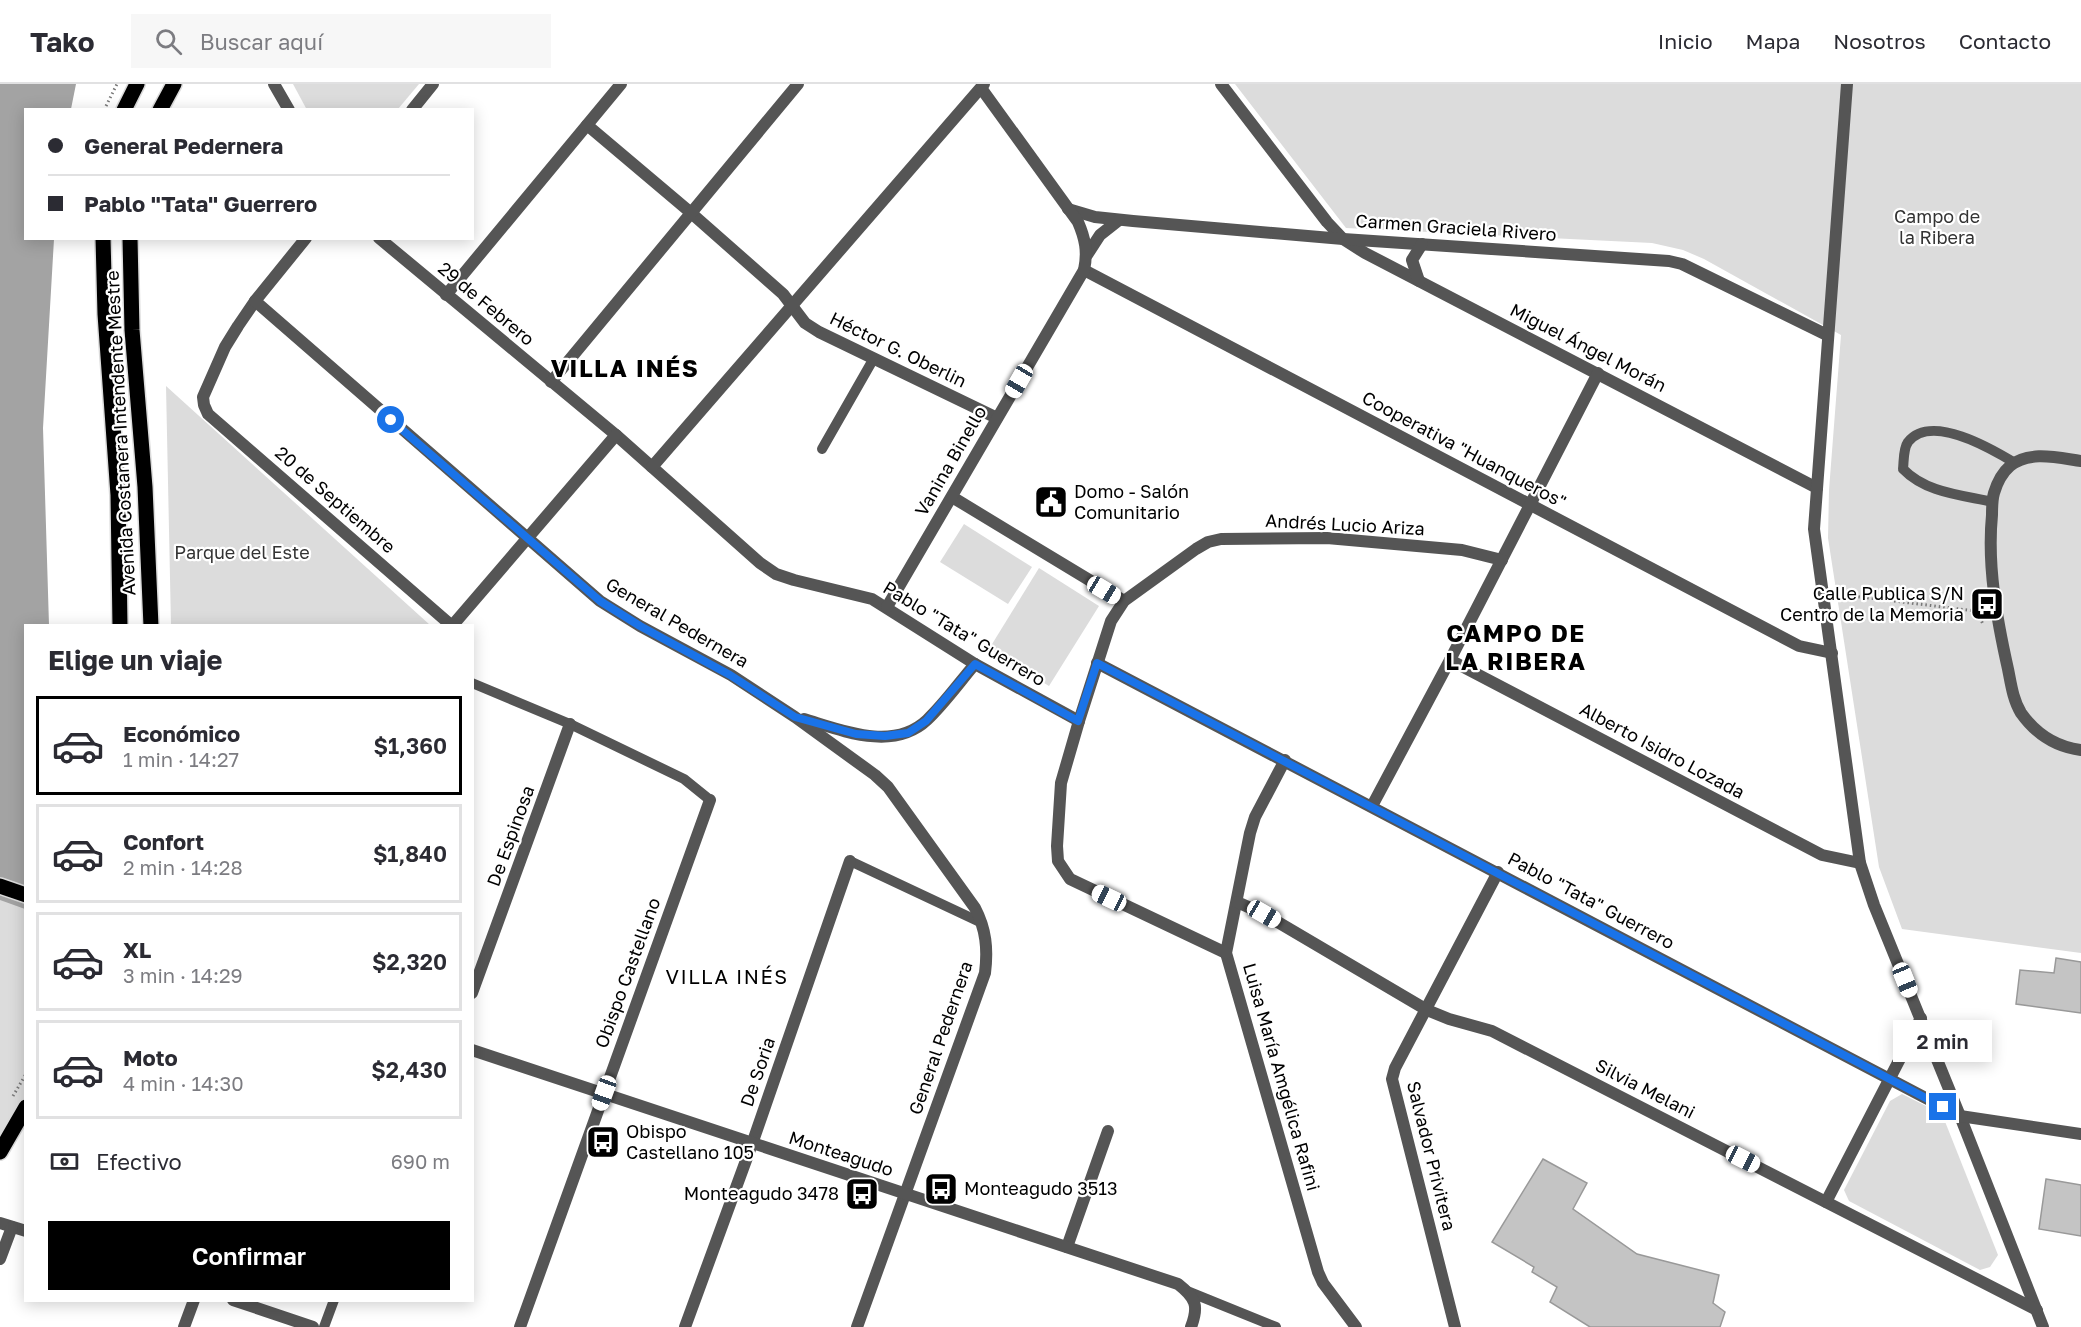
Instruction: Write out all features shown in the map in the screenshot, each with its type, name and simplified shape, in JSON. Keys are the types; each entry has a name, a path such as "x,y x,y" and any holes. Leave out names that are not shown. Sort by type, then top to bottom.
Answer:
{"main road":[{"path":"125,108 137,84"},
{"path":"161,108 174,84"},
{"name":"Avenida Costanera Intendente Mestre","path":"103,240 105,314 118,495 120,624"},
{"name":"Avenida Costanera Intendente Mestre","path":"130,240 132,330 145,487 151,624"},
{"path":"0,886 24,894"},
{"path":"0,1152 24,1110"}],"street":[{"path":"274,84 288,108"},
{"path":"414,108 433,84"},
{"path":"446,294 621,84"},
{"path":"550,382 798,84"},
{"path":"1221,84 1327,222 1343,239"},
{"path":"1847,84 1814,529 1860,863 1874,905 2043,1327"},
{"path":"652,467 983,86"},
{"name":"Vanina Binello","path":"887,607 1084,270 1087,255 1083,233 1078,222 983,86"},
{"name":"Héctor G. Oberlin","path":"587,124 783,294 805,323 997,418"},
{"name":"Carmen Graciela Rivero","path":"1068,209 1095,217 1119,220 1343,239 1669,261 1682,264 1827,335"},
{"path":"1087,255 1100,235 1119,220"},
{"name":"Miguel Ángel Morán","path":"1343,239 1365,253 1817,488"},
{"path":"255,301 304,240"},
{"name":"29 de Febrero","path":"381,240 652,467"},
{"path":"1419,281 1412,260 1422,244"},
{"name":"Cooperativa \"Huanqueros\"","path":"1084,270 1799,646 1832,653"},
{"name":"20 de Septiembre","path":"255,301 225,347 203,397 208,414 450,624"},
{"name":"General Pedernera","path":"255,301 600,601 615,612 730,675 795,717 875,775 888,788 975,908 982,923 987,950 985,973 857,1327"},
{"path":"1372,806 1598,373"},
{"path":"454,624 616,435"},
{"path":"2081,461 2041,457 2022,458 2000,477 1994,493 1990,558 2003,648 2020,711 2039,732 2054,743 2065,748 2081,750"},
{"name":"Pablo \"Tata\" Guerrero","path":"652,467 760,563 776,574 872,598 975,664 1078,721"},
{"path":"952,497 1124,601"},
{"name":"Andrés Lucio Ariza","path":"1226,953 1070,879 1061,868 1057,846 1061,783 1078,721 1111,621 1124,601 1196,549 1208,542 1221,539 1327,538 1462,550 1502,560"},
{"name":"Alberto Isidro Lozada","path":"1450,660 1822,855 1860,863"},
{"name":"Pablo \"Tata\" Guerrero","path":"1097,663 1960,1116 2081,1134"},
{"path":"795,717 856,734 885,736 908,733 926,721 975,664"},
{"name":"De Espinosa","path":"474,988 570,724"},
{"name":"Luisa María Amgélica Rafini","path":"1285,760 1255,817 1250,833 1226,953 1318,1272 1323,1283 1356,1327"},
{"name":"Obispo Castellano","path":"520,1327 710,800"},
{"name":"De Soria","path":"685,1327 752,1144 850,861"},
{"name":"Salvador Privitera","path":"1455,1327 1392,1079 1395,1068 1498,873"},
{"name":"Silvia Melani","path":"1237,902 1264,914 1427,1010 1449,1019 1492,1031 2037,1310"},
{"path":"1827,1202 1921,1018"},
{"name":"Monteagudo","path":"474,1051 1178,1284 1190,1295"},
{"path":"1067,1248 1108,1131"},
{"path":"0,1259 6,1225 24,1230"},
{"path":"1190,1295 1196,1313 1191,1327"},
{"path":"184,1327 193,1302"},
{"path":"239,1302 313,1327"}],"lane":[{"path":"822,448 874,358"},
{"path":"1993,502 1938,490 1913,479 1903,469 1908,442 1920,433 1947,431 1971,439 2015,463"},
{"path":"474,684 570,724 684,779 710,800"},
{"path":"850,861 982,923"},
{"path":"1190,1295 1276,1327"},
{"path":"324,1327 333,1302"}],"path":[{"path":"105,108 117,84"},
{"path":"1822,592 1976,611 1987,630"}],"green space":[{"path":"293,84 419,84 399,108 306,108"},
{"name":"Campo de la Ribera","path":"1235,84 2081,84 2081,953 1902,929 1879,867 1828,538 1829,490 1841,335 1704,259 1683,250 1652,243 1346,228"},
{"name":"Parque del Este","path":"166,386 429,624 171,624"},
{"path":"964,524 1032,567 1008,604 940,562"},
{"path":"1039,568 1099,606 1049,686 989,649"},
{"path":"0,886 24,894 24,1109 0,1152"},
{"path":"1902,1094 1942,1114 1998,1255 1990,1267 1980,1270 1849,1201 1844,1190 1890,1101"}],"shaded area":[{"path":"0,84 76,84 71,108 24,108 24,240 54,240 43,428 49,624 24,624 24,909 0,900"}],"building":[{"name":"Domo - Salón Comunitario","path":"1052,491 1057,492 1063,498 1063,508 1057,514 1052,515 1047,514 1041,508 1040,503 1041,498 1047,492"},
{"path":"2056,958 2081,962 2081,1013 2016,1004 2020,970 2054,973"},
{"path":"1543,1159 1587,1183 1573,1209 1637,1254 1719,1275 1713,1303 1725,1312 1720,1327 1590,1327 1550,1302 1557,1287 1532,1272 1534,1267 1492,1242"},
{"path":"2046,1179 2081,1185 2081,1236 2039,1229"}],"place":[{"name":"Domo - Salón Comunitario","path":"1051,502"},
{"name":"Calle Publica S/N Centro de la Memoria","path":"1987,604"},
{"name":"Obispo Castellano 105","path":"603,1142"},
{"name":"Monteagudo 3513","path":"941,1189"},
{"name":"Monteagudo 3478","path":"862,1194"}],"district":[{"name":"VILLA INÉS","path":"625,369"},
{"name":"CAMPO DE LA RIBERA","path":"1516,648"},
{"name":"VILLA INÉS","path":"727,977"}],"route":[{"path":"391,420 600,601 615,612 730,675 795,717 856,734 885,736 908,733 926,721 975,664 1078,721 1097,663 1943,1107"}]}
